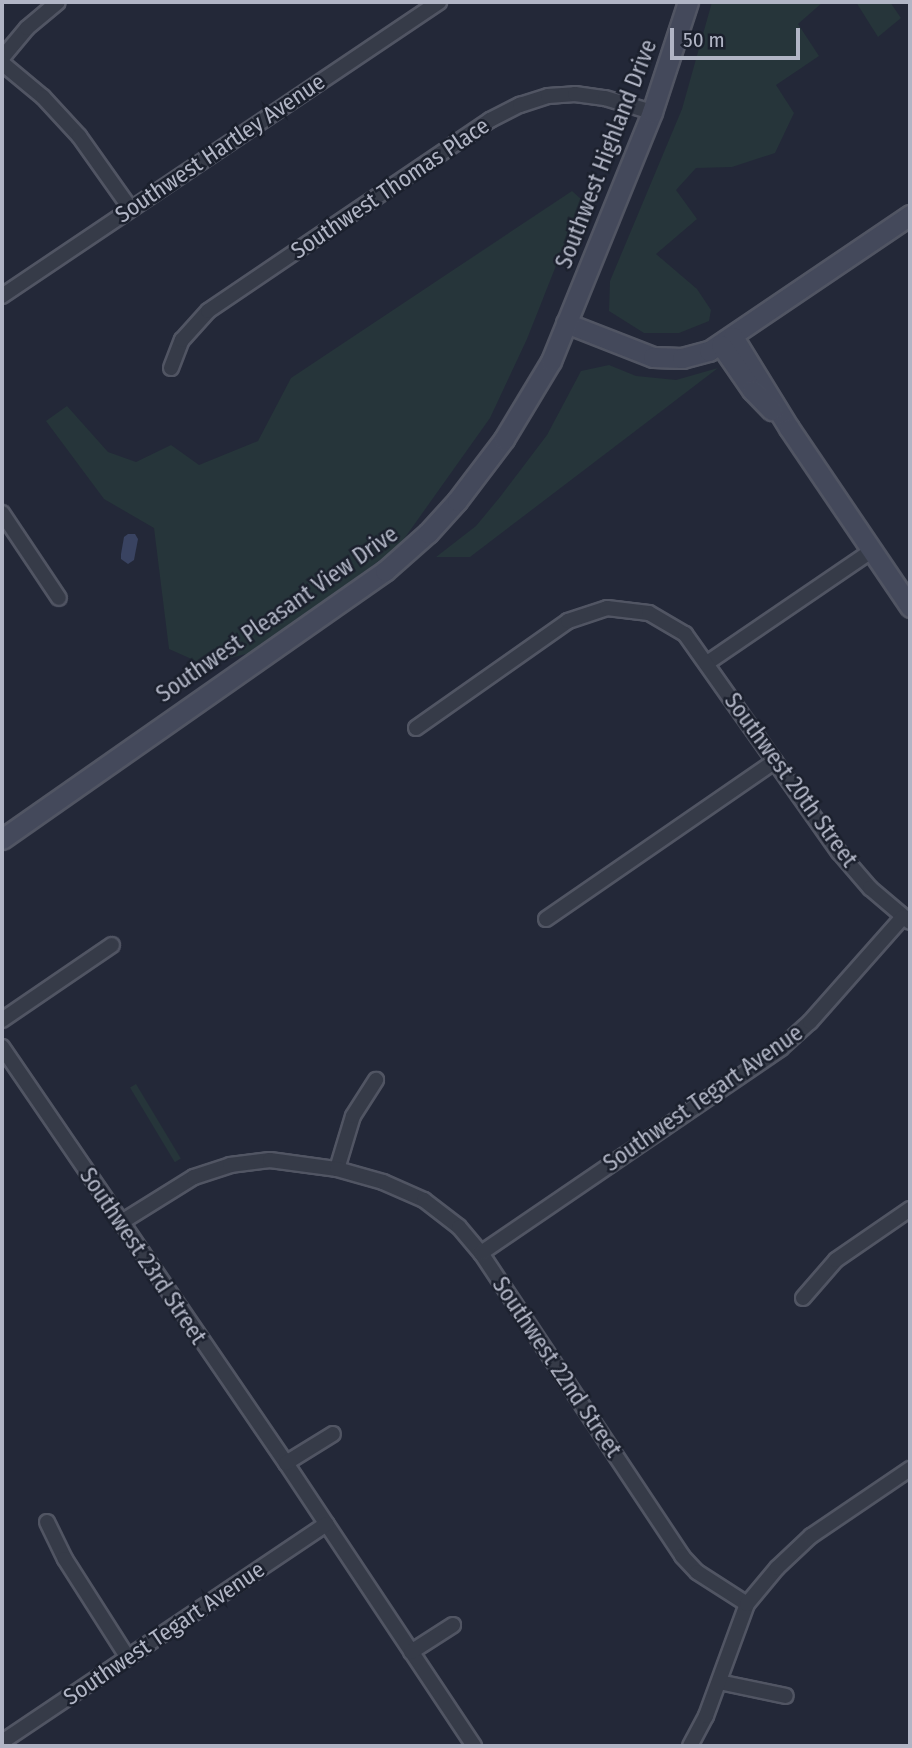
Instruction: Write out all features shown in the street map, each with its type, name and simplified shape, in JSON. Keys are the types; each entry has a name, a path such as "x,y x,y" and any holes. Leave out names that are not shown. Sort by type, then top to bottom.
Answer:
{"main road":[{"name":"Southwest Highland Drive","path":"566,323 652,112 688,2"},
{"path":"566,323 653,357 696,355 727,341 910,215"},
{"name":"Southwest Pleasant View Drive","path":"2,839 406,554 457,501 504,439 542,378 566,323"},
{"path":"727,341 910,607"}],"street":[{"path":"58,2 27,28 2,61 43,97 79,136 130,208"},
{"name":"Southwest Hartley Avenue","path":"2,296 439,2"},
{"name":"Southwest Thomas Place","path":"170,368 182,340 208,311 490,120 520,105 548,96 575,94 605,98 652,112"},
{"path":"2,513 59,598"},
{"path":"707,663 871,551"},
{"name":"Southwest 20th Street","path":"416,728 568,621 587,613 628,609 649,613 685,634 839,852 870,888 906,920"},
{"path":"546,919 775,761"},
{"name":"Southwest Tegart Avenue","path":"481,1253 780,1048 810,1022 906,920"},
{"path":"2,1020 112,945"},
{"name":"Southwest 23rd Street","path":"2,1047 286,1463 474,1746"},
{"path":"337,1170 353,1116 376,1080"},
{"name":"Southwest 22nd Street","path":"120,1223 194,1177 230,1165 270,1160 337,1170 383,1182 424,1200 459,1227 481,1253 682,1556 697,1572 747,1604"},
{"path":"803,1298 836,1260 910,1209"},
{"path":"286,1463 333,1434"},
{"path":"690,1746 719,1682 747,1604 777,1567 811,1536 908,1476"},
{"path":"47,1522 65,1559 128,1658"},
{"name":"Southwest Tegart Avenue","path":"2,1742 326,1524"},
{"path":"411,1652 453,1625"},
{"path":"719,1682 786,1696"}],"shaded area":[{"path":"712,2 823,2 798,24 819,56 776,85 794,113 775,153 732,167 696,168 676,190 697,219 656,254 697,289 711,310 709,321 679,333 644,333 609,311 610,281 682,109"},
{"path":"856,2 890,2 901,18 878,37"},
{"path":"572,191 582,200 527,339 490,418 399,546 257,651 205,665 169,649 154,528 104,499 46,421 67,406 108,452 136,462 171,445 199,465 258,441 291,378"},
{"path":"609,365 636,376 676,380 718,368 470,557 436,557 476,526 500,497 547,435 581,371"},
{"path":"136,1084 181,1159 175,1162 130,1088"}],"water":[{"path":"135,534 138,539 134,560 128,564 121,559 121,554 124,537"}]}
